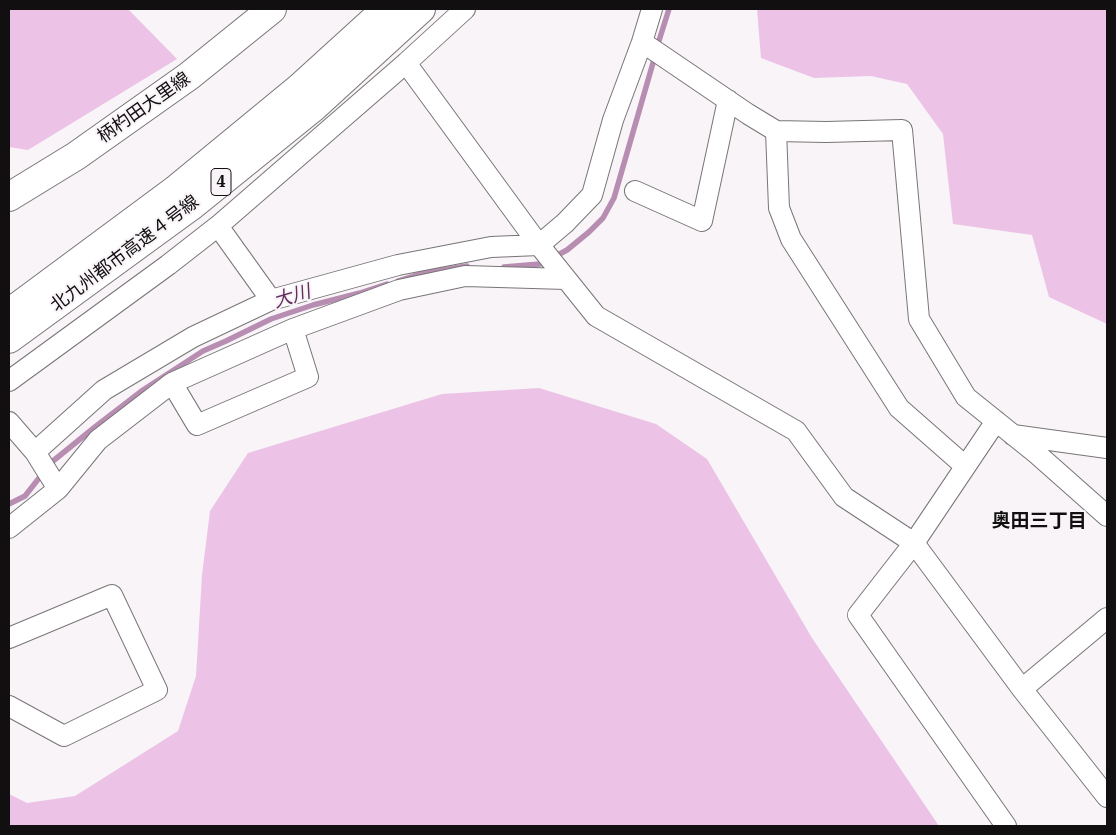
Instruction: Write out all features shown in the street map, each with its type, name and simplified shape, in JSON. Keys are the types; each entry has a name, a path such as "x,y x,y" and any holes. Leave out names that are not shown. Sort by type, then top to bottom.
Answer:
{"main road":[{"name":"柄杓田大里線","path":"9,197 76,156 189,76 272,9"},
{"name":"北九州都市高速４号線","path":"9,313 176,190 299,88 386,9"},
{"name":"北九州都市高速４号線","path":"9,339 190,207 315,106 421,9"}],"street":[{"path":"9,381 168,265 218,226 406,63 464,9"},
{"path":"35,452 104,390 193,337 271,300 398,265 492,248 539,245 565,223 592,195 613,120 642,42 652,9"},
{"path":"642,42 776,131 902,130 919,319 966,397 1107,516"},
{"path":"406,63 539,245 596,316 796,431 844,497 914,543 1022,688 1107,797"},
{"path":"635,191 702,221 728,100"},
{"path":"776,131 779,208 790,239 899,408 965,466"},
{"path":"218,226 271,300"},
{"path":"9,528 58,489 98,440 172,382 293,328 399,290 465,276 566,279"},
{"path":"172,382 197,425 308,376 293,328"},
{"path":"996,421 914,543 858,615 1006,826"},
{"path":"9,422 35,452 58,489"},
{"path":"1013,435 1107,448"},
{"path":"9,638 112,595 157,690 64,736 9,706"},
{"path":"1022,688 1107,618"}],"shaded area":[{"path":"9,9 128,9 177,59 28,150 9,147"},
{"path":"757,9 1107,9 1107,324 1049,297 1032,235 953,224 943,134 907,84 871,76 814,78 761,58"},
{"path":"539,388 656,424 707,459 812,638 939,826 9,826 9,794 27,803 75,796 178,731 196,676 202,575 210,511 248,453 442,394"}],"waterway":[{"path":"657,47 669,9"},
{"path":"554,257 567,250 589,232 603,218 614,198 655,56"},
{"name":"大川","path":"504,267 540,264 546,261"},
{"name":"大川","path":"398,281 423,273 467,266"},
{"name":"大川","path":"49,466 143,390 203,351 271,319 387,284"},
{"name":"大川","path":"9,504 25,496 43,473"}],"district":[{"name":"奥田三丁目","path":"1039,522"}]}
